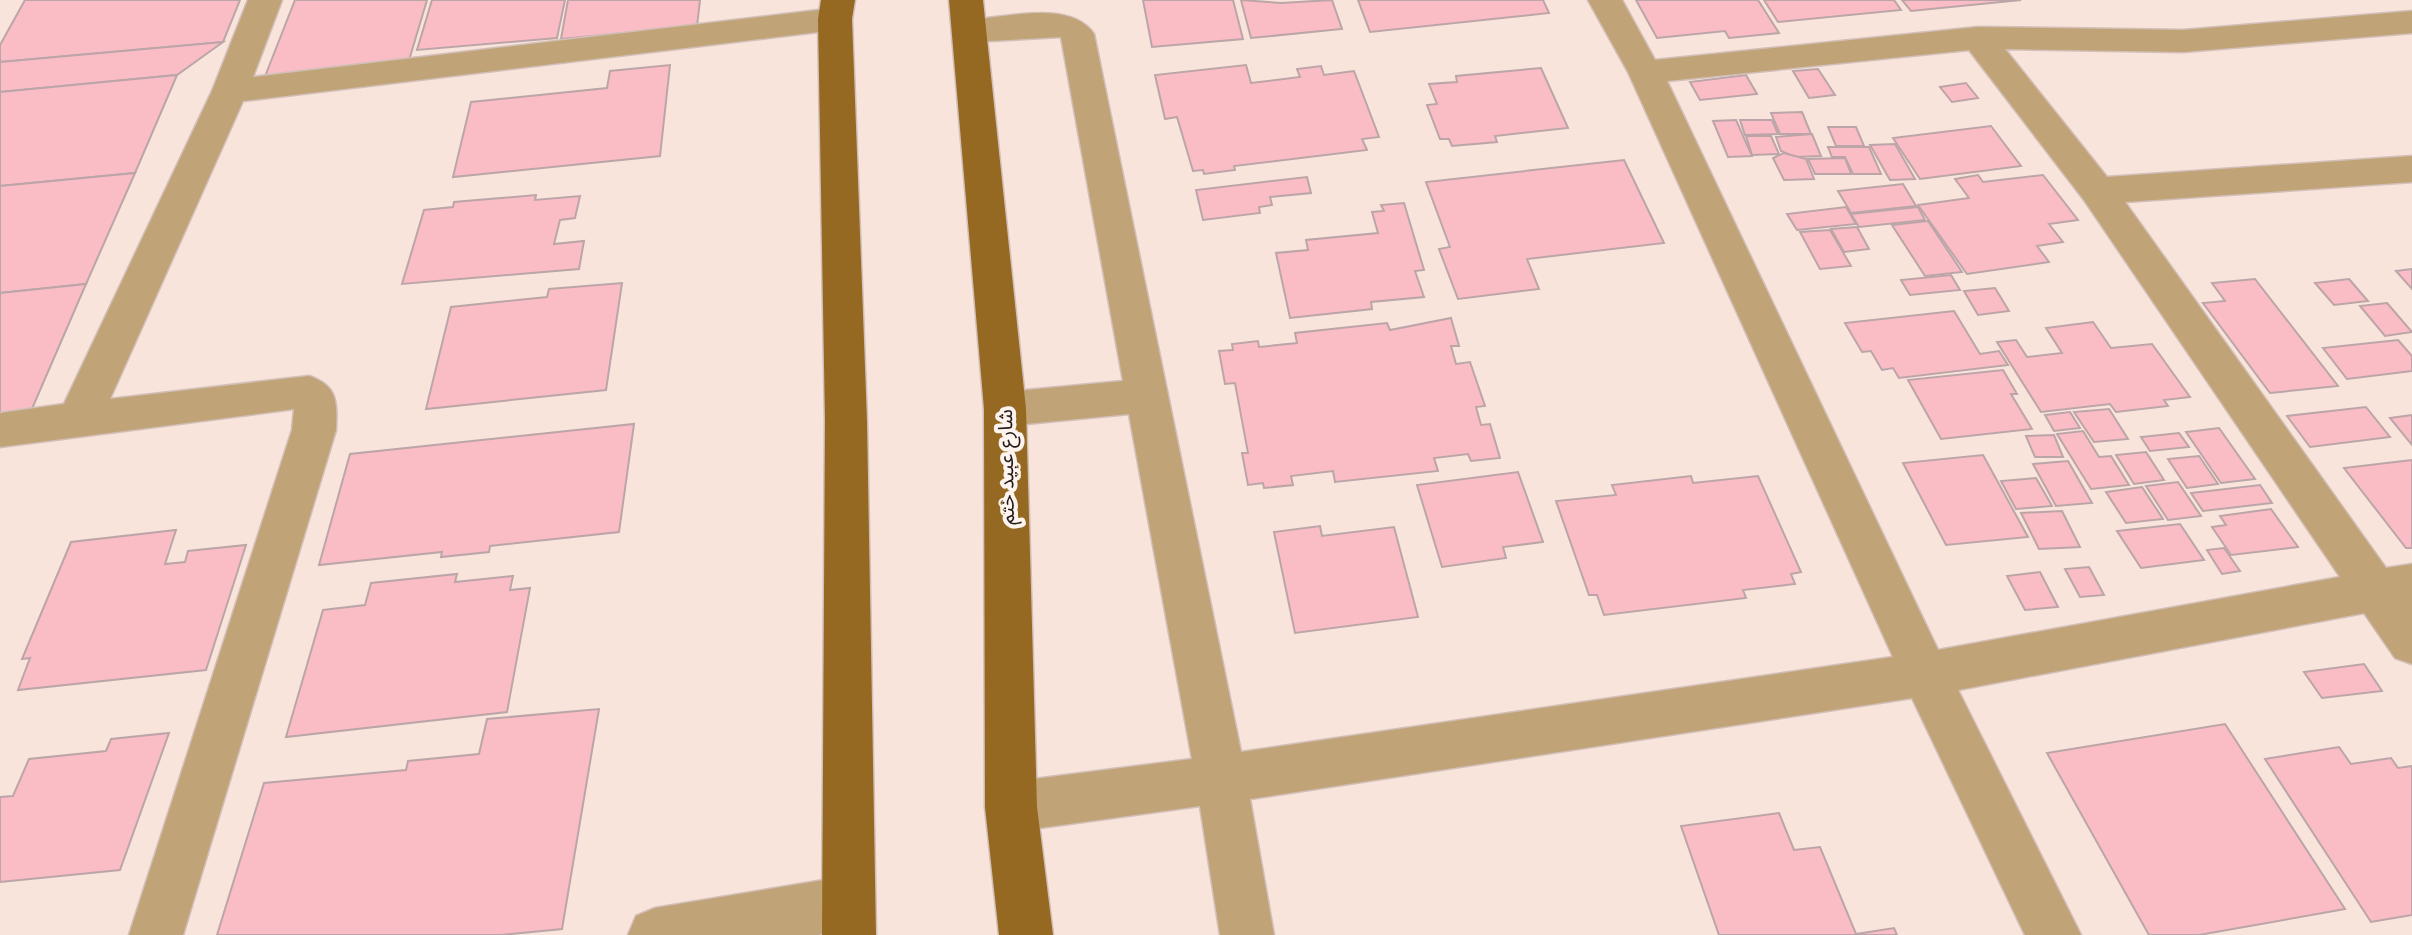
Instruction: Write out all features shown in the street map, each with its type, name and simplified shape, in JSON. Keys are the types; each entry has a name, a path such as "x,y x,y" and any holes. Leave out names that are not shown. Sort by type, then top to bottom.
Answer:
{"main road":[{"path":"837,10 846,421 848,919"},
{"name":"شارع عبيد ختم","path":"968,15 1005,409 1011,807 1026,935"}],"street":[{"path":"79,419 230,91 265,0"},
{"path":"1605,0 1645,72 1925,674 2054,935"},
{"path":"230,91 837,10"},
{"path":"968,15 1059,24 1069,26 1077,34 1221,779 1247,935"},
{"path":"1645,72 1978,38 2183,41 2412,22"},
{"path":"1978,38 2097,191 2392,587 2412,643"},
{"path":"2097,191 2412,169"},
{"path":"0,430 302,391 316,399 318,405 314,430 156,935"},
{"path":"1005,409 1147,396"},
{"path":"1011,807 1221,779 1925,674 2392,587"},
{"path":"655,935 848,919"}],"building":[{"path":"25,0 240,0 223,42 0,62 0,45"},
{"path":"295,0 427,0 407,67 264,79"},
{"path":"432,0 565,0 557,38 417,50"},
{"path":"568,0 700,0 697,26 561,39"},
{"path":"1143,0 1233,0 1243,39 1152,47"},
{"path":"1241,0 1281,3 1332,0 1342,29 1251,38"},
{"path":"1358,0 1543,0 1549,13 1370,32"},
{"path":"1636,0 1758,0 1779,33 1729,38 1725,31 1657,38"},
{"path":"1764,0 1894,0 1901,10 1778,22"},
{"path":"1902,0 2021,0 1911,11"},
{"path":"223,42 177,75 0,92 0,62"},
{"path":"670,65 660,156 453,177 471,102 607,88 610,71"},
{"path":"1246,65 1251,83 1300,77 1297,69 1321,66 1324,75 1354,71 1379,137 1362,139 1367,150 1234,166 1235,170 1204,174 1203,170 1193,171 1177,117 1165,119 1155,75"},
{"path":"1541,68 1568,128 1495,136 1497,142 1452,146 1449,139 1440,139 1427,105 1437,104 1429,84 1457,82 1456,76"},
{"path":"1818,69 1835,95 1809,98 1793,71"},
{"path":"177,75 135,173 0,186 0,92"},
{"path":"1746,75 1757,94 1700,100 1690,82"},
{"path":"1966,83 1978,98 1952,102 1940,87"},
{"path":"1802,112 1811,134 1780,134 1771,113"},
{"path":"1736,120 1752,156 1728,157 1713,121"},
{"path":"1740,120 1772,120 1778,134 1745,135"},
{"path":"1991,126 2021,166 1920,179 1893,138"},
{"path":"1828,127 1856,127 1864,146 1836,146"},
{"path":"1812,134 1821,156 1795,157 1781,151 1776,137"},
{"path":"1746,136 1771,136 1779,154 1752,155"},
{"path":"1895,144 1915,179 1890,180 1870,145"},
{"path":"1828,147 1869,147 1881,174 1853,174 1845,157 1832,157"},
{"path":"1784,153 1806,159 1814,179 1784,180 1773,158"},
{"path":"1845,158 1851,174 1815,174 1808,159"},
{"path":"1624,160 1664,243 1527,259 1539,289 1458,299 1439,249 1450,247 1426,182"},
{"path":"135,173 86,284 0,293 0,186"},
{"path":"1978,175 1983,182 2043,175 2078,220 2049,224 2063,242 2037,246 2049,262 1967,274 1918,205 1969,198 1955,179"},
{"path":"1307,177 1311,193 1270,197 1272,205 1259,207 1260,213 1203,220 1196,190"},
{"path":"1903,184 1916,206 1851,213 1838,191"},
{"path":"536,195 535,200 580,196 575,218 560,220 554,244 584,241 579,269 402,284 424,210 453,207 454,202"},
{"path":"1404,203 1424,270 1415,271 1424,297 1371,302 1372,309 1290,318 1276,253 1308,250 1306,240 1378,233 1372,212 1384,211 1381,205"},
{"path":"1846,207 1856,224 1797,230 1787,214"},
{"path":"1918,207 1925,220 1859,227 1851,214"},
{"path":"1928,221 1962,272 1925,276 1892,225"},
{"path":"1857,227 1869,249 1844,252 1831,229"},
{"path":"1830,230 1851,266 1820,269 1800,232"},
{"path":"2412,269 2412,289 2396,271"},
{"path":"1951,275 1960,290 1910,295 1901,280"},
{"path":"2255,279 2338,386 2270,393 2203,303 2225,301 2212,283"},
{"path":"2349,279 2368,301 2334,305 2315,283"},
{"path":"622,283 606,390 426,409 451,307 547,297 549,289"},
{"path":"86,284 31,411 0,414 0,293"},
{"path":"1995,288 2009,311 1978,315 1964,291"},
{"path":"2387,303 2412,332 2385,336 2360,306"},
{"path":"1954,311 1980,354 1999,351 2008,365 1899,378 1893,368 1882,370 1871,351 1862,352 1845,323"},
{"path":"1451,318 1459,346 1451,346 1456,364 1470,362 1485,406 1476,407 1481,425 1490,424 1500,458 1471,461 1468,454 1434,458 1438,471 1335,482 1333,471 1291,476 1293,485 1264,488 1263,483 1248,485 1242,453 1248,453 1235,383 1225,384 1219,351 1233,350 1232,344 1258,341 1259,347 1297,343 1295,333 1387,323 1390,330"},
{"path":"2093,322 2111,348 2152,344 2190,397 2164,400 2168,406 2116,412 2110,404 2041,412 1997,342 2016,340 2027,357 2062,353 2046,328"},
{"path":"2398,340 2412,356 2412,371 2347,379 2323,348"},
{"path":"2003,370 2017,394 2011,394 2032,429 1941,439 1908,380"},
{"path":"2366,407 2390,437 2310,447 2287,416"},
{"path":"2109,409 2128,439 2094,442 2074,412"},
{"path":"2070,412 2080,428 2054,431 2045,415"},
{"path":"2412,415 2412,445 2390,418"},
{"path":"634,424 619,532 490,546 489,552 441,557 442,552 319,565 350,454"},
{"path":"2219,428 2255,479 2221,483 2186,432"},
{"path":"2083,431 2099,457 2111,456 2129,485 2091,489 2057,434"},
{"path":"2179,433 2189,447 2150,451 2141,437"},
{"path":"2054,435 2063,457 2035,457 2026,436"},
{"path":"2146,452 2164,480 2134,484 2116,455"},
{"path":"1983,455 2028,537 1946,545 1903,463"},
{"path":"2199,456 2218,484 2187,488 2168,459"},
{"path":"2412,460 2412,548 2406,548 2344,468"},
{"path":"2068,461 2092,503 2056,506 2033,464"},
{"path":"1518,472 1543,542 1503,547 1506,558 1442,567 1417,485"},
{"path":"1691,476 1693,483 1758,476 1801,572 1791,574 1795,584 1743,590 1746,598 1604,615 1597,595 1589,595 1556,501 1616,495 1612,485"},
{"path":"2036,478 2052,506 2016,509 2001,481"},
{"path":"2178,482 2201,516 2168,520 2146,486"},
{"path":"2260,485 2272,503 2203,511 2191,493"},
{"path":"2142,487 2163,519 2126,523 2106,492"},
{"path":"2271,509 2298,547 2231,555 2212,527 2226,525 2220,516"},
{"path":"2062,511 2080,547 2039,549 2021,513"},
{"path":"2180,524 2204,560 2141,568 2117,531"},
{"path":"1320,526 1322,536 1394,527 1418,617 1295,633 1274,532"},
{"path":"176,530 165,564 185,562 188,551 246,545 206,670 18,690 30,658 22,659 71,542"},
{"path":"2224,548 2240,571 2222,574 2207,550"},
{"path":"2089,567 2104,595 2080,597 2065,569"},
{"path":"2040,572 2058,607 2025,610 2007,576"},
{"path":"457,574 455,582 513,576 510,590 530,588 507,712 286,737 323,610 365,605 371,583"},
{"path":"2364,664 2382,691 2322,698 2304,672"},
{"path":"599,709 562,929 501,935 217,935 264,783 406,770 408,761 479,754 487,719"},
{"path":"2225,724 2345,909 2199,935 2149,935 2047,753"},
{"path":"169,733 120,870 0,882 0,797 13,796 29,759 106,751 111,739"},
{"path":"2339,747 2351,764 2391,758 2398,768 2412,766 2412,915 2371,922 2265,759"},
{"path":"1779,813 1794,850 1820,847 1856,934 1894,928 1897,935 1719,935 1681,826"}]}
